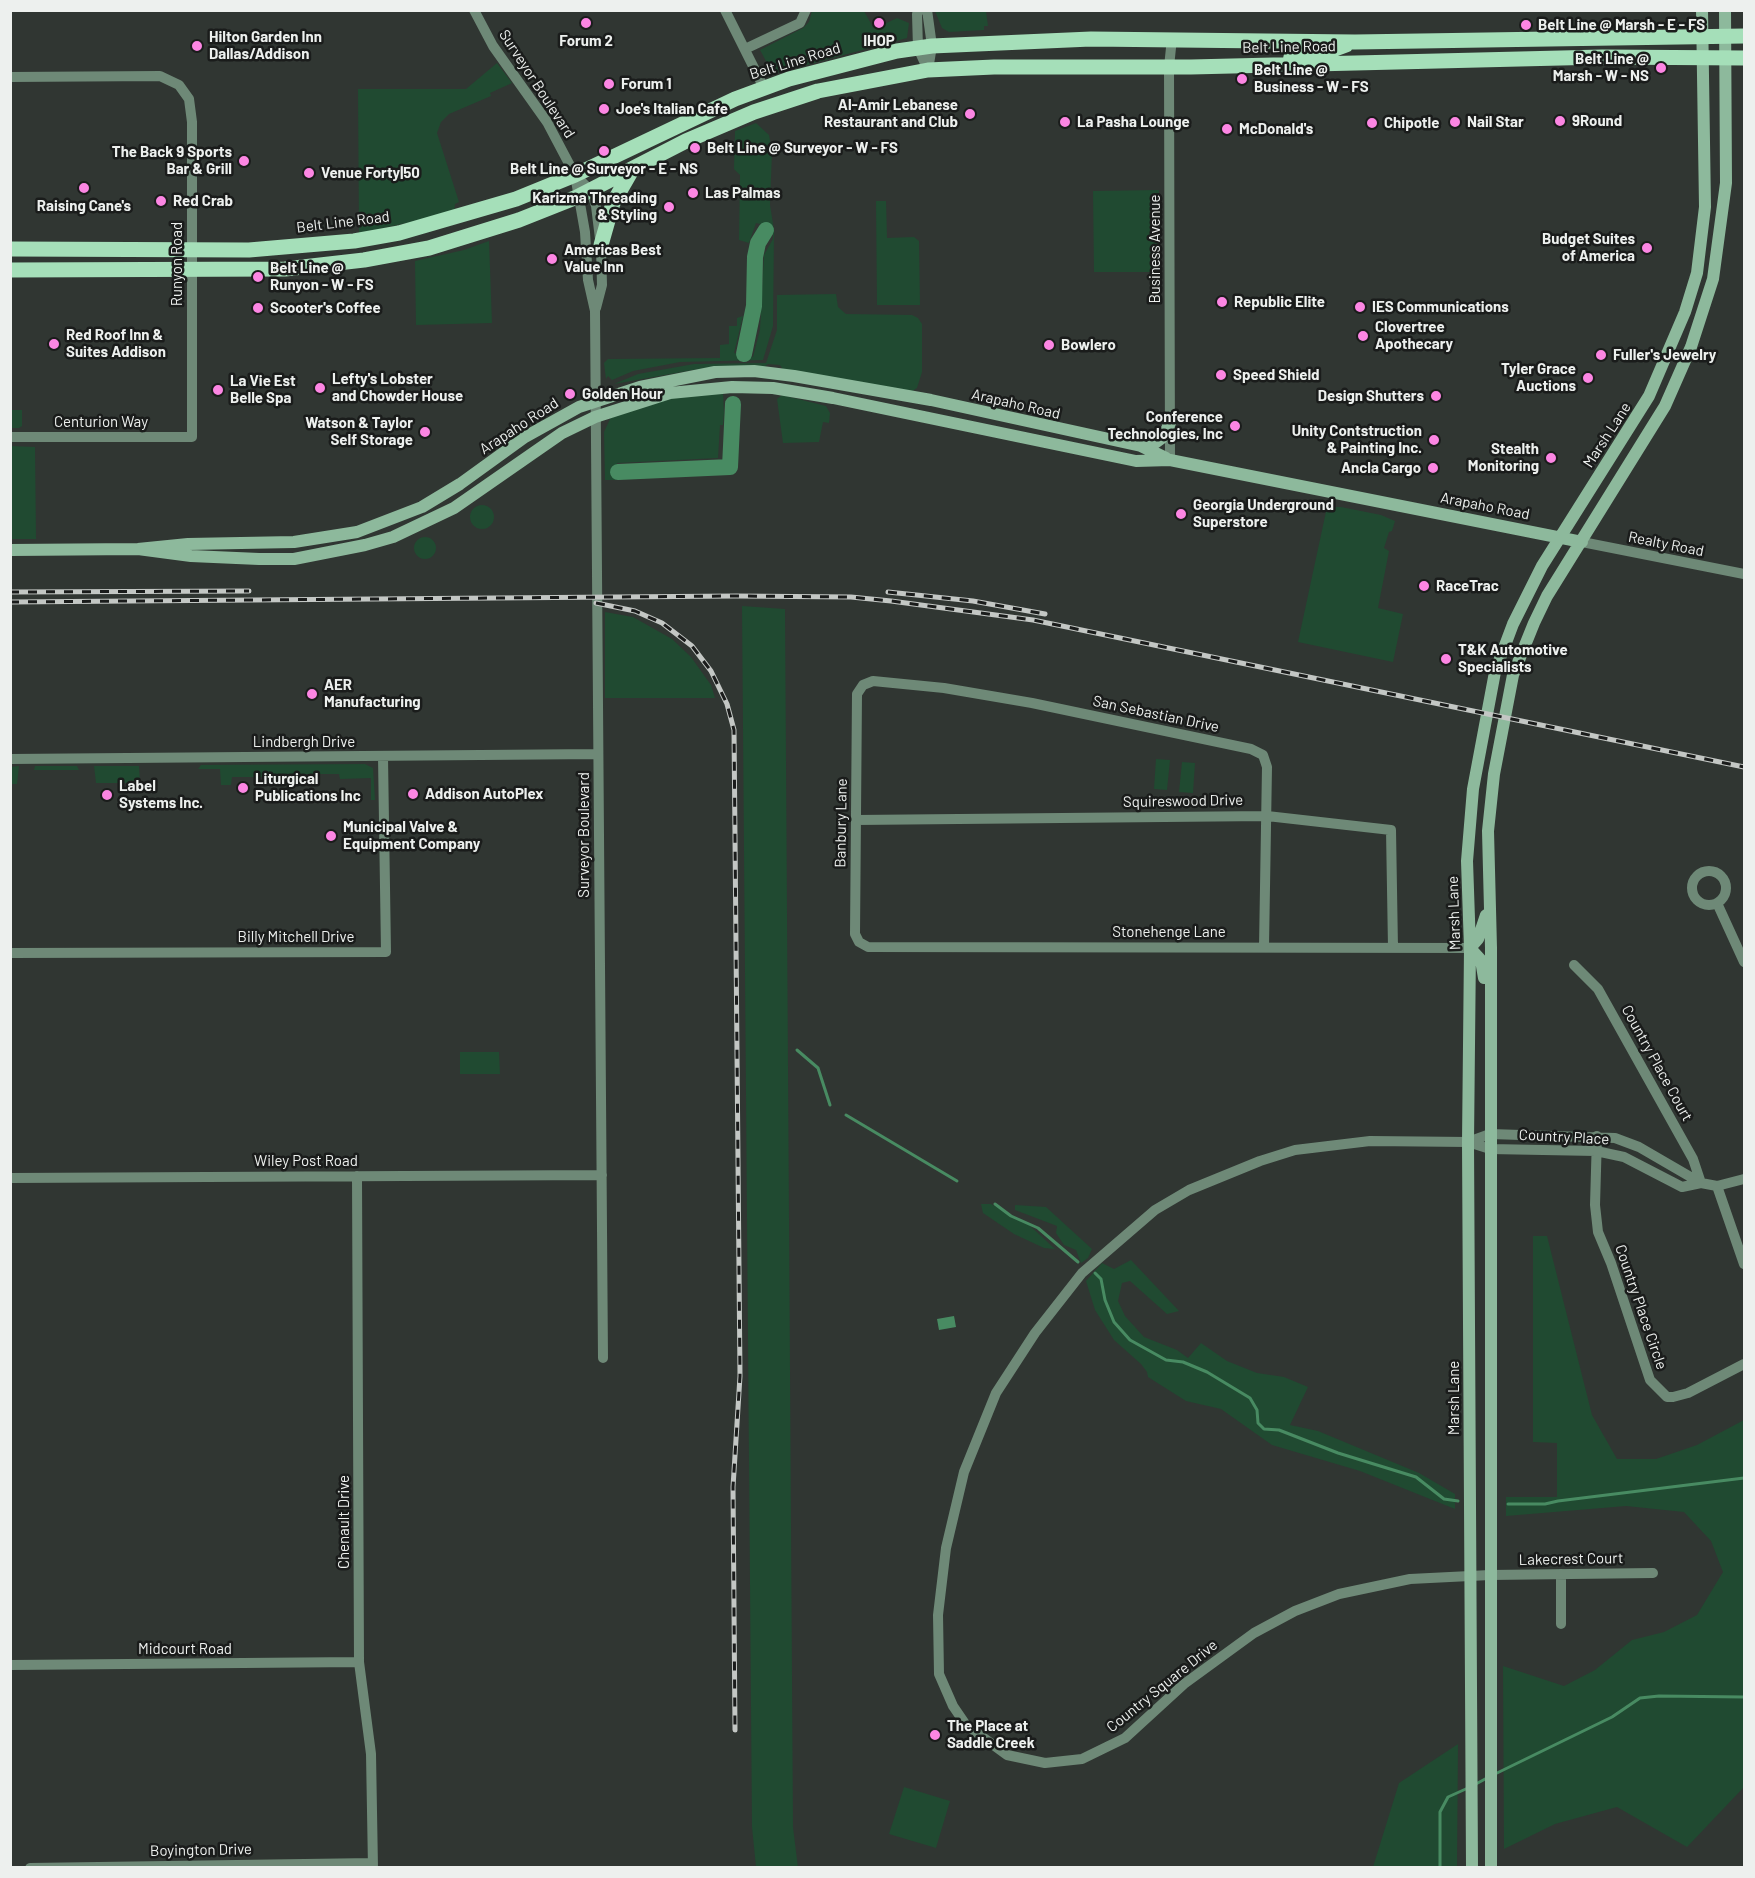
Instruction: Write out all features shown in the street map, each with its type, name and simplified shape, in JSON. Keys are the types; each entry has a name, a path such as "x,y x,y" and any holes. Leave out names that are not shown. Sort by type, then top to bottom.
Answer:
{"main road":[{"name":"Marsh Lane","path":"1472,1868 1468,829 1474,779 1495,672 1513,624 1560,536 1637,419 1685,312 1697,273 1705,207 1702,10"},
{"path":"1491,1868 1491,1002 1488,831 1494,774 1513,675 1547,596 1665,406 1691,347 1713,279 1726,183 1725,10"},
{"name":"Belt Line Road","path":"10,249 297,247 399,233 484,210 574,175 718,106 764,88 897,51 925,47 1172,38 1351,42 1744,36"},
{"path":"1499,60 1503,49 1563,47 1590,37"},
{"path":"1430,61 1434,54 1442,51 1484,49 1492,39"},
{"path":"1354,64 1360,49 1406,46 1418,41"},
{"path":"1289,65 1295,53 1336,50 1351,42"},
{"name":"Belt Line Road","path":"10,270 293,269 402,253 489,231 584,194 686,141 779,104 818,91 928,70 994,66 1169,67 1430,61 1744,58"},
{"path":"601,245 610,210 632,170"},
{"path":"399,233 402,253"},
{"path":"10,258 28,257 42,249"},
{"name":"Arapaho Road","path":"10,550 138,549 188,544 268,543 320,539 357,532 422,507 460,484 525,437 595,400 674,378 715,372 754,371 931,400 1147,449 1170,460"},
{"name":"Arapaho Road","path":"138,549 191,556 294,559 365,545 429,521 471,497 562,434 595,417 670,393 732,387 773,388 833,398 1136,461 1170,460 1582,542"},
{"path":"1147,449 1162,438 1170,423"},
{"path":"422,507 429,521"},
{"path":"1490,902 1481,932 1470,948 1482,964 1485,997 1491,1002"}],"street":[{"name":"Surveyor Boulevard","path":"474,10 493,46 547,122 584,194 596,206 601,245 602,285 595,311"},
{"path":"746,50 800,23 806,10"},
{"path":"919,10 916,14 925,47 928,70"},
{"path":"925,47 927,10"},
{"path":"730,12 764,88"},
{"name":"Business Avenue","path":"1170,460 1169,67 1172,38"},
{"name":"Runyon Road","path":"10,77 160,76 179,85 189,99 192,122 192,437"},
{"name":"Surveyor Boulevard","path":"584,194 588,280 595,311 603,1358"},
{"name":"Centurion Way","path":"10,437 192,437"},
{"name":"Realty Road","path":"1582,542 1744,574"},
{"name":"San Sebastian Drive","path":"857,694 863,685 873,681 944,688 1032,703 1251,749 1263,756 1267,767 1264,947"},
{"name":"Banbury Lane","path":"857,694 855,934 859,942 868,947"},
{"name":"Lindbergh Drive","path":"10,759 598,754"},
{"name":"Billy Mitchell Drive","path":"10,953 386,952 382,757"},
{"name":"Squireswood Drive","path":"856,820 1266,816 1392,830 1393,948"},
{"path":"1718,903 1744,962"},
{"name":"Stonehenge Lane","path":"868,947 1470,948"},
{"name":"Country Place Court","path":"1574,965 1598,989 1693,1159 1701,1183"},
{"path":"1468,1142 1490,1134"},
{"name":"Country Place","path":"1490,1134 1597,1136 1630,1142 1701,1183 1717,1186 1744,1179"},
{"name":"Country Place Circle","path":"1597,1136 1595,1205 1598,1232 1655,1388 1667,1397 1688,1393 1744,1364"},
{"name":"Country Square Drive","path":"1490,1149 1468,1142 1370,1141 1328,1144 1295,1150 1260,1161 1189,1190 1155,1210 1082,1273 1035,1333 996,1393 964,1472 946,1548 941,1584 937,1633 939,1674 953,1706 966,1725 1007,1755 1045,1763 1082,1759 1125,1738 1184,1684 1220,1657 1254,1633 1295,1611 1339,1594 1389,1582 1490,1575"},
{"name":"Country Place","path":"1490,1149 1596,1151 1624,1156 1682,1187 1701,1183"},
{"name":"Wiley Post Road","path":"10,1178 602,1175"},
{"name":"Chenault Drive","path":"357,1176 359,1662 372,1754 373,1865"},
{"path":"1717,1186 1744,1264"},
{"name":"Lakecrest Court","path":"1490,1575 1653,1573"},
{"path":"1561,1574 1561,1624"},
{"name":"Midcourt Road","path":"10,1665 359,1662"},
{"name":"Boyington Drive","path":"30,1868 373,1865"}],"shaded area":[{"path":"812,11 864,11 874,29 897,18 909,23 907,38 773,74 760,50 803,28 809,22"},
{"path":"935,11 986,11 988,26 984,26 984,30 949,32 942,28"},
{"path":"497,63 512,83 490,93 491,96 449,114 441,122 437,133 459,202 455,204 454,213 359,233 358,89 466,89"},
{"path":"756,123 769,135 772,151 770,205 774,230 773,326 763,360 680,362 633,371 612,380 608,376 606,379 604,363 608,359 720,358 720,345 729,344 729,326 737,326 737,318 743,316 734,353 753,357 760,330 764,255 773,239 773,232 765,225 756,223 749,243 739,240 740,175 734,169 735,131"},
{"path":"1159,190 1159,272 1094,272 1093,191"},
{"path":"876,201 886,201 887,238 914,237 919,241 920,305 877,305"},
{"path":"489,241 492,323 416,325 415,261 464,250"},
{"path":"836,294 838,307 846,314 912,315 918,318 922,324 922,372 917,388 911,392 783,370 780,365 768,364 764,367 699,369 614,384 638,374 694,364 766,363 777,330 777,295"},
{"path":"723,392 724,413 723,425 720,425 718,458 617,463 616,480 605,480 604,432 611,417 679,396"},
{"path":"782,395 826,406 830,413 829,423 823,422 819,442 783,443 777,399"},
{"path":"10,396 11,410 22,410 22,426 19,428 11,428"},
{"path":"10,446 35,447 36,539 11,539"},
{"path":"482,505 487,506 493,512 493,522 487,528 482,529 477,528 471,522 470,517 471,512 477,506"},
{"path":"1327,507 1341,507 1381,515 1395,521 1384,548 1389,551 1378,608 1403,614 1393,662 1298,642"},
{"path":"425,537 433,540 436,548 433,556 425,559 417,556 414,548 417,540"},
{"path":"742,606 785,609 793,1827 798,1868 756,1867 752,1827"},
{"path":"605,612 633,617 672,639 691,657 711,685 715,698 605,698"},
{"path":"1156,759 1170,760 1167,790 1154,789"},
{"path":"1182,762 1195,763 1193,793 1179,792"},
{"path":"365,764 373,768 375,800 371,800 371,778 340,779 339,774 299,774 298,777 232,777 231,785 221,785 220,769 198,769 201,765"},
{"path":"19,766 17,784 11,784 11,767"},
{"path":"35,766 77,766 79,770 34,770"},
{"path":"94,766 139,766 140,783 96,783"},
{"path":"460,1052 499,1052 500,1074 460,1074"},
{"path":"981,1204 991,1204 1027,1223 1055,1249 1044,1248 1014,1234 983,1213"},
{"path":"1015,1205 1046,1207 1092,1249 1088,1258 1081,1263 1076,1250 1064,1245 1056,1233 1057,1226 1015,1210"},
{"path":"1533,1236 1547,1236 1592,1415 1617,1459 1656,1459 1697,1445 1744,1420 1744,1787 1687,1847 1617,1807 1555,1824 1504,1849 1503,1666 1564,1686 1595,1670 1632,1640 1664,1632 1697,1615 1723,1572 1711,1541 1684,1512 1626,1506 1506,1516 1506,1497 1557,1497 1557,1443 1533,1442"},
{"path":"1131,1260 1179,1311 1167,1314 1130,1281 1122,1283 1118,1301 1125,1316 1144,1337 1177,1350 1188,1358 1201,1343 1227,1361 1257,1373 1284,1377 1308,1387 1290,1425 1318,1431 1419,1473 1455,1494 1455,1509 1360,1471 1272,1445 1221,1409 1186,1401 1148,1377 1141,1364 1114,1340 1095,1310 1086,1281 1102,1263 1114,1269"},
{"path":"954,1316 956,1327 939,1330 937,1319"},
{"path":"1458,1744 1457,1867 1373,1867 1399,1783"},
{"path":"904,1787 950,1801 936,1848 889,1834"}],"waterway":[{"path":"744,354 754,306 755,257 758,243 766,230"},
{"path":"618,472 730,467 733,404"},
{"path":"797,1050 818,1068 830,1105"},
{"path":"846,1115 957,1181"},
{"path":"995,1204 1011,1216 1038,1228 1078,1262"},
{"path":"1095,1273 1101,1279 1105,1300 1114,1322 1130,1340 1166,1360 1183,1362 1207,1372 1250,1398 1257,1410 1258,1423 1264,1429 1279,1430 1338,1453 1416,1477 1444,1499 1458,1501"},
{"path":"1508,1504 1545,1504 1744,1478"},
{"path":"1495,1774 1612,1717 1640,1698 1659,1696 1744,1697"},
{"path":"1474,1785 1487,1778"},
{"path":"1440,1868 1440,1812 1448,1797 1468,1788"}],"railway":[{"path":"10,592 249,591"},
{"path":"888,592 973,601 1045,614"},
{"path":"10,602 851,597 1033,620 1744,767"},
{"path":"596,603 635,611 662,623 692,646 711,671 727,704 734,730 740,1376 733,1487 735,1730"}],"place":[{"name":"Forum 2","path":"586,23"},
{"name":"IHOP","path":"879,23"},
{"name":"Belt Line @ Marsh - E - FS","path":"1526,25"},
{"name":"Hilton Garden Inn Dallas/Addison","path":"197,46"},
{"name":"Belt Line @ Marsh - W - NS","path":"1661,68"},
{"name":"Belt Line @ Business - W - FS","path":"1242,79"},
{"name":"Forum 1","path":"609,84"},
{"name":"Joe's Italian Cafe","path":"604,109"},
{"name":"Al-Amir Lebanese Restaurant and Club","path":"970,114"},
{"name":"9Round","path":"1560,121"},
{"name":"La Pasha Lounge","path":"1065,122"},
{"name":"Nail Star","path":"1455,122"},
{"name":"Chipotle","path":"1372,123"},
{"name":"McDonald's","path":"1227,129"},
{"name":"Belt Line @ Surveyor - W - FS","path":"695,148"},
{"name":"Belt Line @ Surveyor - E - NS","path":"604,151"},
{"name":"The Back 9 Sports Bar & Grill","path":"244,161"},
{"name":"Venue Forty|50","path":"309,173"},
{"name":"Raising Cane's","path":"84,188"},
{"name":"Las Palmas","path":"693,193"},
{"name":"Red Crab","path":"161,201"},
{"name":"Karizma Threading & Styling","path":"669,207"},
{"name":"Budget Suites of America","path":"1647,248"},
{"name":"Americas Best Value Inn","path":"552,259"},
{"name":"Belt Line @ Runyon - W - FS","path":"258,277"},
{"name":"Republic Elite","path":"1222,302"},
{"name":"IES Communications","path":"1360,307"},
{"name":"Scooter's Coffee","path":"258,308"},
{"name":"Clovertree Apothecary","path":"1363,336"},
{"name":"Red Roof Inn & Suites Addison","path":"54,344"},
{"name":"Bowlero","path":"1049,345"},
{"name":"Fuller's Jewelry","path":"1601,355"},
{"name":"Speed Shield","path":"1221,375"},
{"name":"Tyler Grace Auctions","path":"1588,378"},
{"name":"Lefty's Lobster and Chowder House","path":"320,388"},
{"name":"La Vie Est Belle Spa","path":"218,390"},
{"name":"Golden Hour","path":"570,394"},
{"name":"Design Shutters","path":"1436,396"},
{"name":"Conference Technologies, Inc","path":"1235,426"},
{"name":"Watson & Taylor Self Storage","path":"425,432"},
{"name":"Unity Contstruction & Painting Inc.","path":"1434,440"},
{"name":"Stealth Monitoring","path":"1551,458"},
{"name":"Ancla Cargo","path":"1433,468"},
{"name":"Georgia Underground Superstore","path":"1181,514"},
{"name":"RaceTrac","path":"1424,586"},
{"name":"T&K Automotive Specialists","path":"1446,659"},
{"name":"AER Manufacturing","path":"312,694"},
{"name":"Liturgical Publications Inc","path":"243,788"},
{"name":"Addison AutoPlex","path":"413,794"},
{"name":"Label Systems Inc.","path":"107,795"},
{"name":"Municipal Valve & Equipment Company","path":"331,836"},
{"name":"The Place at Saddle Creek","path":"935,1735"}]}
